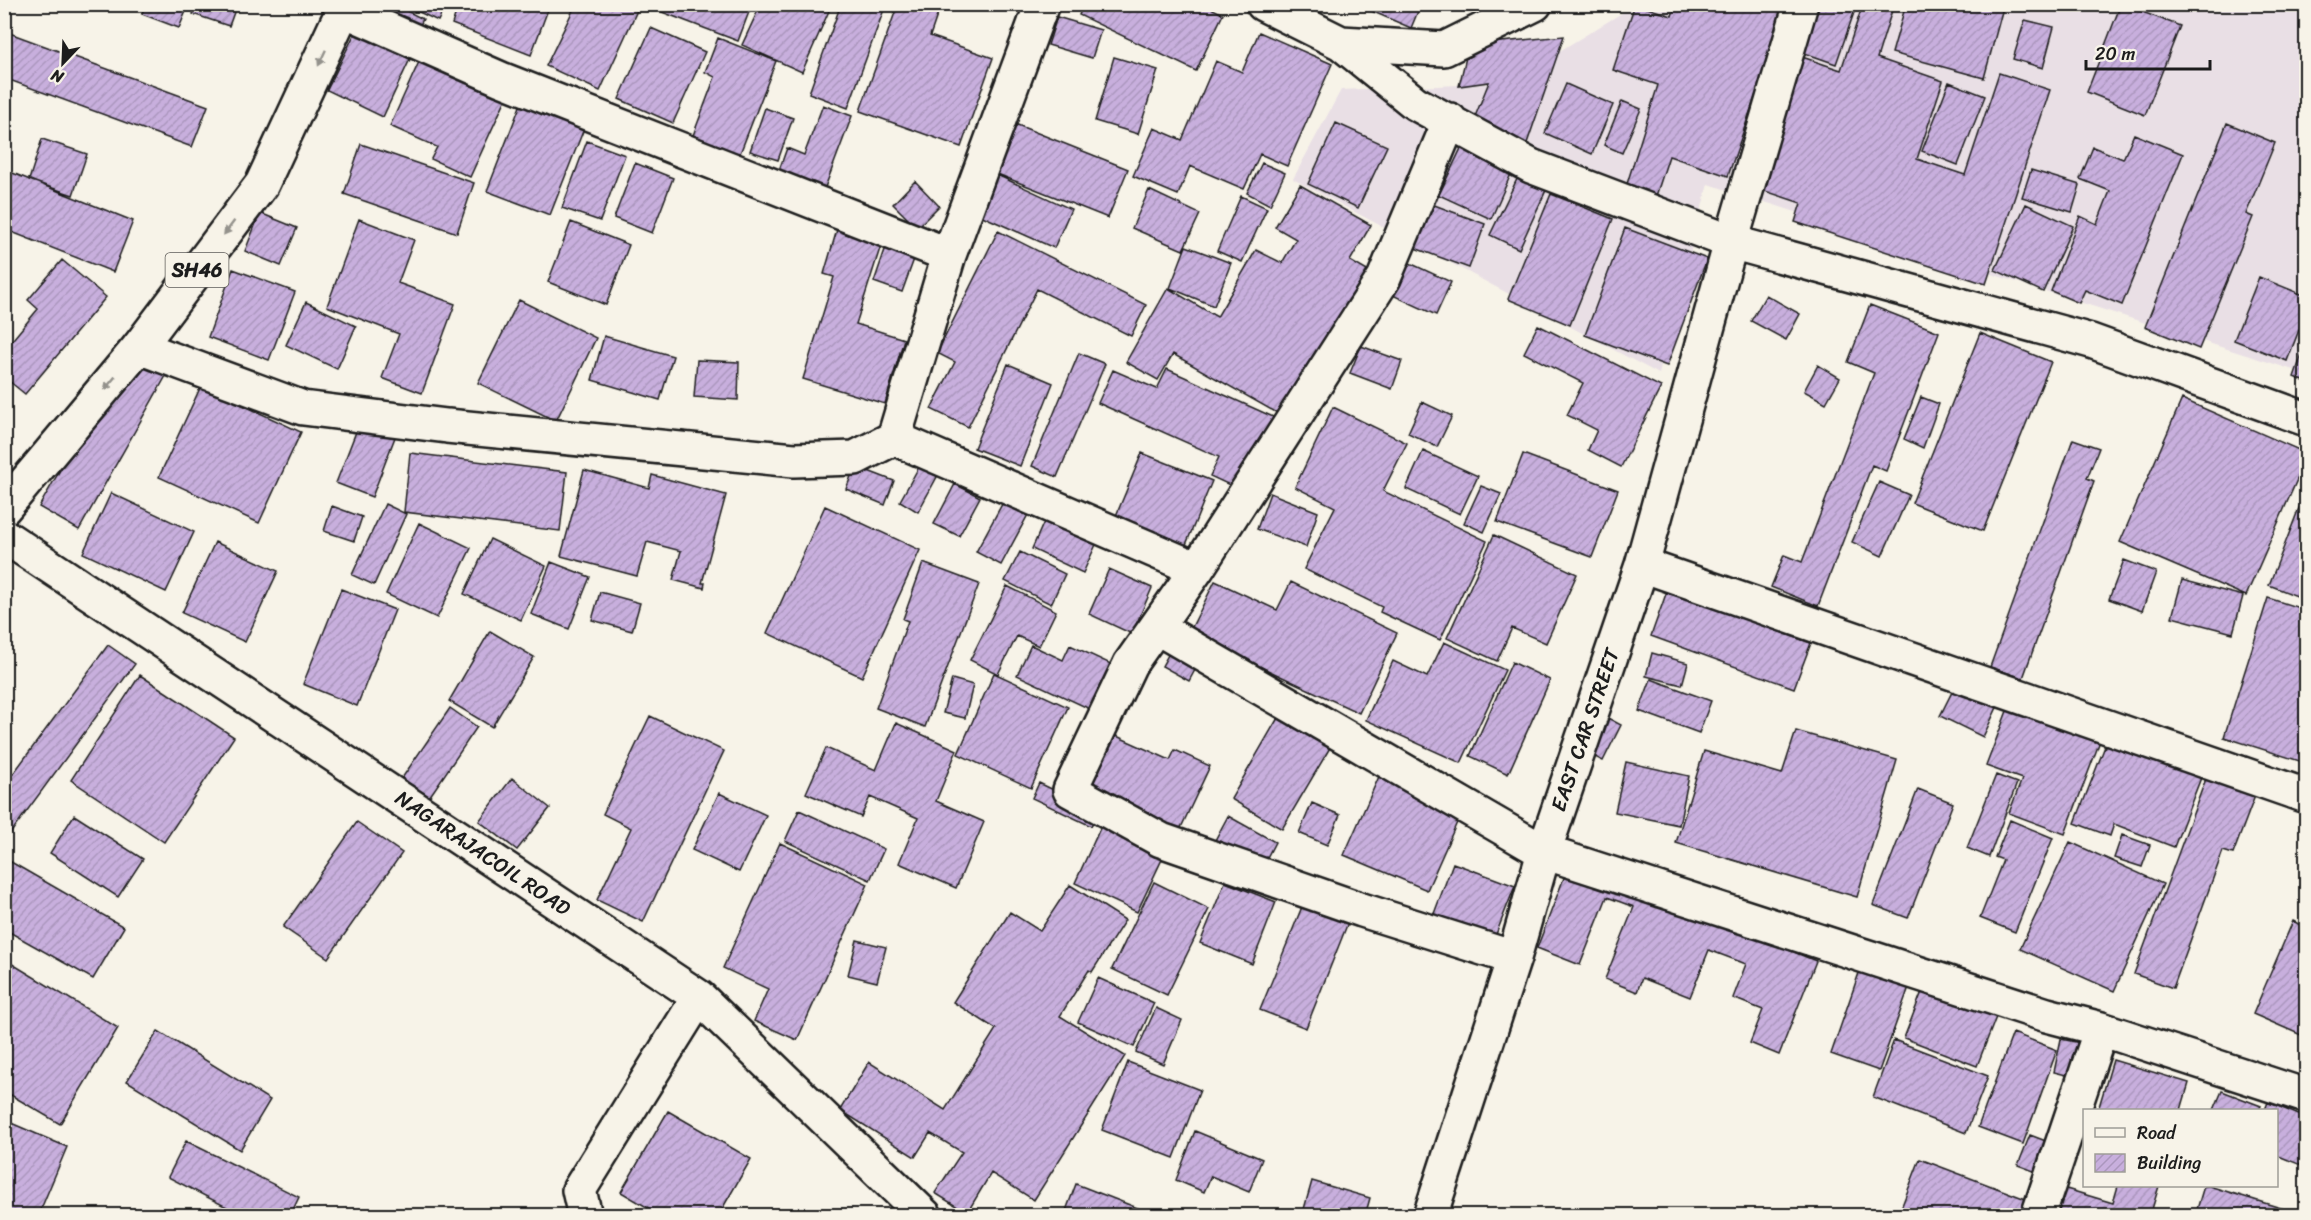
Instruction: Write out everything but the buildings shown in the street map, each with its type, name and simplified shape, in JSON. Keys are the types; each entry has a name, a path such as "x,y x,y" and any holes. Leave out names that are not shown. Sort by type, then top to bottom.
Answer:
{"street":[{"path":"140,347 303,408 447,426 794,460 855,458 894,438 949,255 1042,4"},
{"path":"1341,43 1444,49 1535,4"},
{"name":"EAST CAR STREET","path":"1430,1215 1514,958 1544,852 1642,565 1731,242 1801,4"},
{"path":"1267,5 1341,43 1415,103 1531,166 1731,242 2091,341 2307,419"},
{"path":"345,7 501,79 949,255"},
{"name":"SH46","path":"4,508 140,347 262,184 345,7"},
{"path":"1450,120 1384,278 1197,569 1130,664 1070,790 1161,840 1362,910 1514,958"},
{"path":"894,438 1197,569"},
{"name":"NAGARAJACOIL ROAD","path":"4,536 699,997 925,1215"},
{"path":"1642,565 2307,796"},
{"path":"1156,627 1544,852 2047,1015 2101,1029 2307,1096"},
{"path":"585,1215 579,1190 699,997"},
{"path":"2038,1215 2101,1029"}],"shaded area":[{"path":"1635,5 2306,5 2306,374 1708,184 1659,374 1293,179 1341,90 1507,83"}]}
